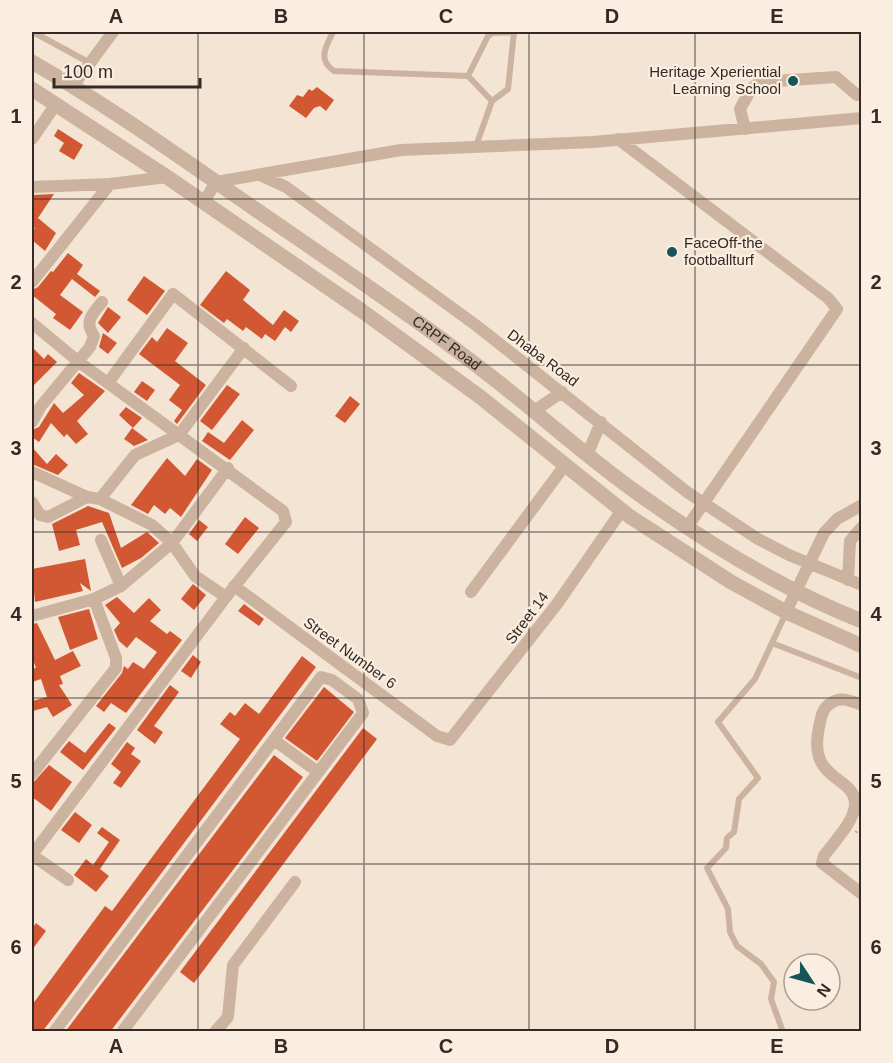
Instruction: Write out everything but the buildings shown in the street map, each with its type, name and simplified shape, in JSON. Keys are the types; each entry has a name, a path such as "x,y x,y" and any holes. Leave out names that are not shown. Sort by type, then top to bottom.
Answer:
{"street":[{"path":"73,86 113,32"},
{"name":"CRPF Road","path":"32,62 73,86 375,292 534,411 642,497 745,563 795,591 860,617"},
{"path":"745,129 740,109 751,89 760,82 837,77 856,95"},
{"path":"32,89 204,202 430,361 622,510 731,582 786,612 861,646"},
{"path":"32,139 56,104"},
{"path":"204,202 216,182 401,150 618,139 861,118"},
{"path":"618,139 828,298 837,309 688,526"},
{"name":"Dhaba Road","path":"260,175 286,187 477,326 704,503 758,538 808,564 861,585"},
{"path":"32,187 110,184 167,177"},
{"path":"32,282 110,184"},
{"path":"108,382 173,294 291,386"},
{"path":"32,418 79,362 93,341 88,322 102,302"},
{"path":"32,323 79,362 228,468 283,511 286,522 234,586 32,855 68,880"},
{"path":"100,499 135,455 179,435 244,348"},
{"path":"534,411 562,392"},
{"path":"588,453 601,422"},
{"path":"471,592 566,465"},
{"path":"32,615 94,598 121,586 172,543 228,468"},
{"path":"32,472 87,497 100,499 152,525 172,543 195,576 226,597"},
{"path":"32,502 40,515 48,517 87,497"},
{"path":"786,612 824,533 834,521 861,505"},
{"name":"Street 14","path":"450,740 550,613 622,510"},
{"path":"848,580 848,548 854,534 861,527"},
{"path":"101,540 121,586"},
{"name":"Street Number 6","path":"234,586 437,736 450,740"},
{"path":"33,768 116,668 116,658 94,598"},
{"path":"54,1032 321,677 325,676 358,699 363,713 122,1032"},
{"path":"861,705 842,699 828,704 822,715 816,752 820,763 851,791 855,805 852,815 824,856 822,863 861,894"},
{"path":"274,740 318,772"},
{"path":"215,1032 228,1017 232,965 295,882"}],"lane":[{"path":"33,32 90,63"},
{"path":"333,32 323,53 325,63 334,71 468,76 492,101"},
{"path":"468,76 488,36 513,32 508,89 492,101 476,147"},
{"path":"783,1032 771,999 774,982 761,964 737,946 730,932 728,909 707,868 726,848 727,838 734,832 739,799 758,777 718,723 755,679 786,612"},
{"path":"772,643 861,678"}],"place":[{"name":"Heritage Xperiential Learning School","path":"793,81"},
{"name":"FaceOff-the footballturf","path":"672,252"}]}
